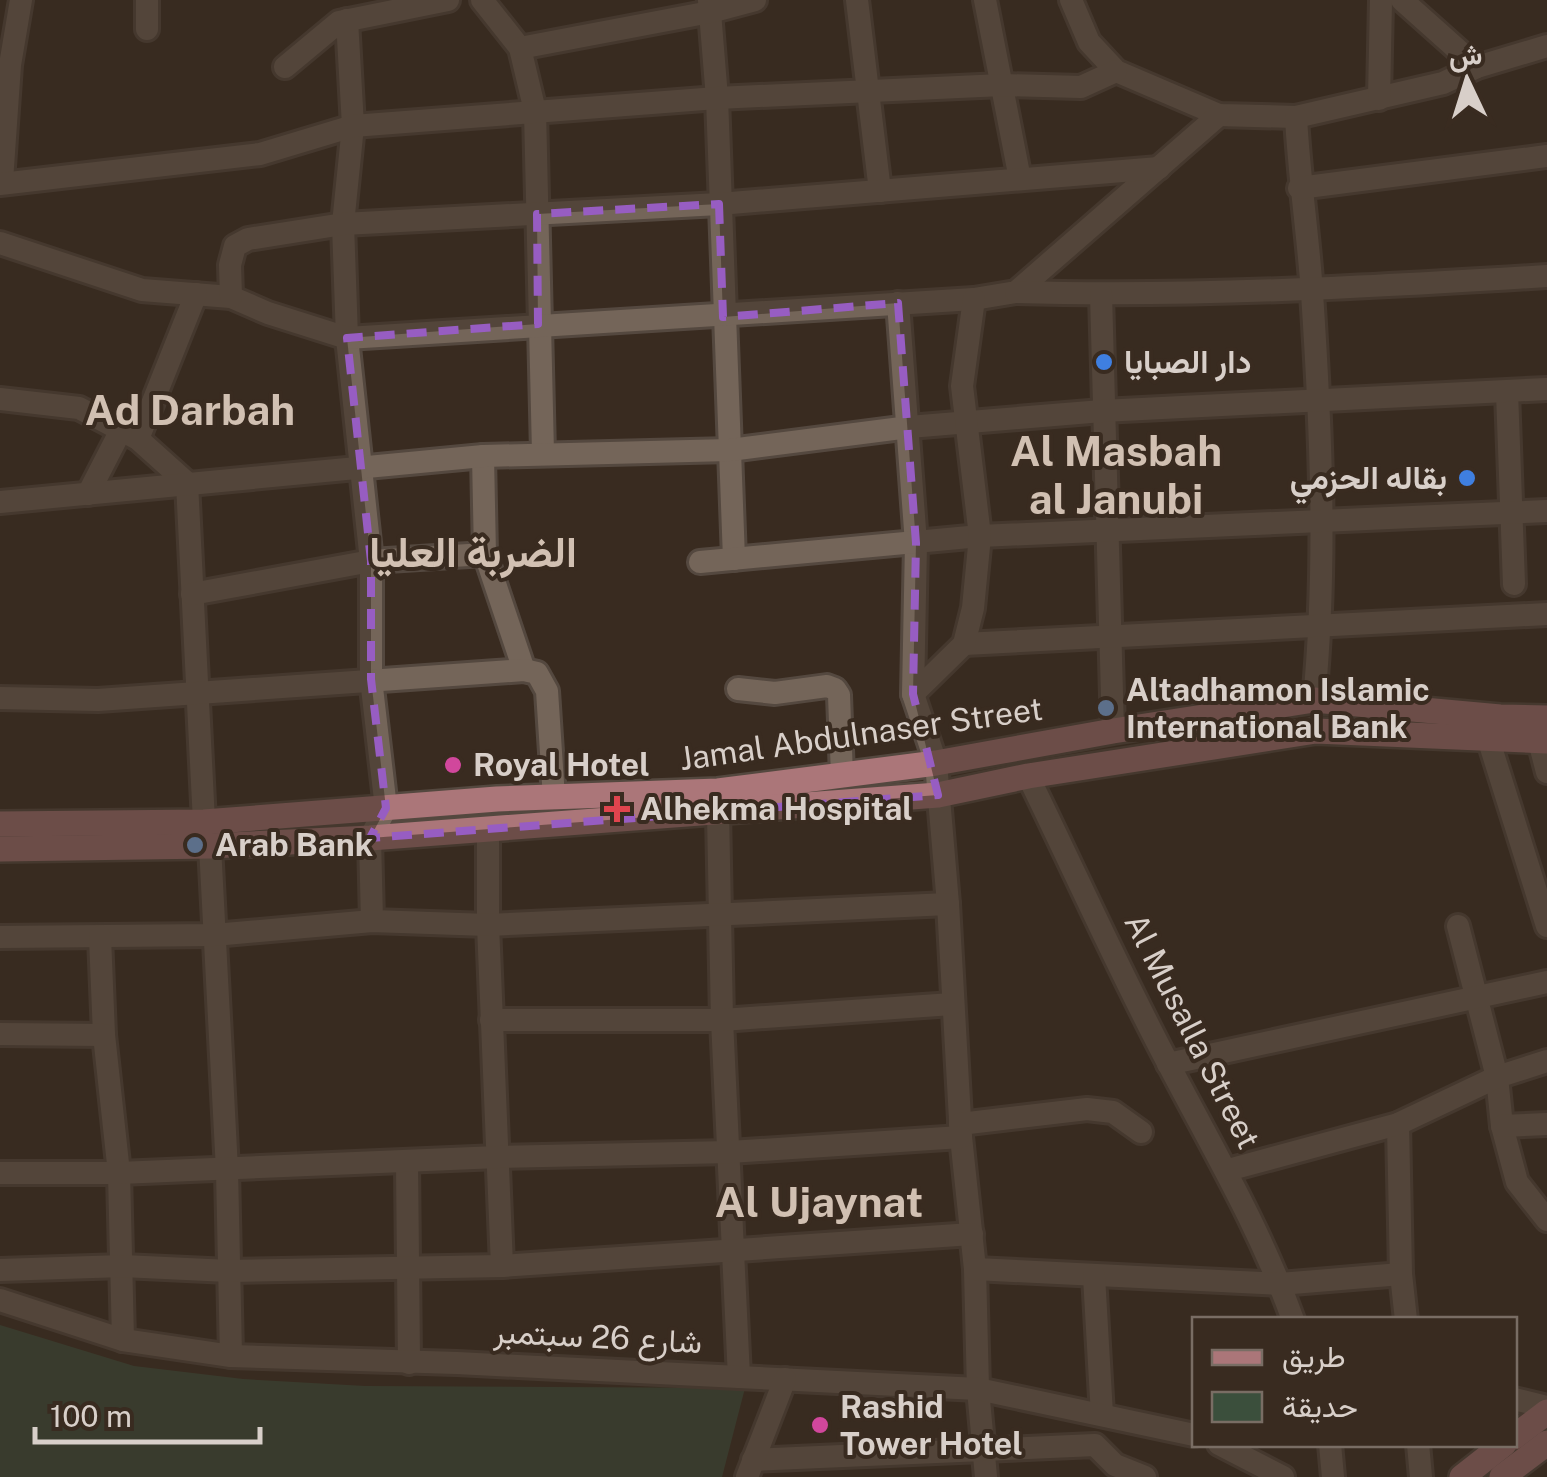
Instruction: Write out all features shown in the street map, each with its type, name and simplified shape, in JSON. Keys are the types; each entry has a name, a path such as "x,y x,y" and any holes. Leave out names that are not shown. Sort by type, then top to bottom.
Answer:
{"main road":[{"name":"Jamal Abdulnaser Street","path":"0,850 207,834 386,808 497,798 718,791 936,763 1314,700 1500,717 1544,733"},
{"name":"Jamal Abdulnaser Street","path":"0,824 370,838 938,794 1316,731 1488,738 1544,733"},
{"path":"1517,1435 1547,1410"},
{"path":"1502,1477 1547,1443"},
{"path":"1462,1477 1500,1447"}],"street":[{"path":"22,0 10,65 1,182 260,154 353,126 718,98 1002,85 1081,87 1116,71"},
{"path":"147,0 148,29"},
{"path":"285,67 340,22 448,0"},
{"path":"482,0 520,48 535,111 543,453"},
{"path":"520,48 754,0"},
{"path":"857,0 880,191"},
{"path":"985,0 1020,179"},
{"path":"1070,0 1088,42 1116,71 1220,115 1296,117 1443,83 1477,66 1547,46"},
{"path":"1379,99 1381,0"},
{"path":"1402,0 1477,66"},
{"path":"710,6 718,98 734,559"},
{"path":"347,20 353,126 343,224 347,338 370,562 370,679 386,808 370,838 372,922"},
{"path":"1016,292 1220,115"},
{"path":"1296,117 1299,188 1312,291 1322,522 1321,624 1314,700"},
{"path":"1299,188 1547,156"},
{"path":"232,297 230,265 236,246 248,239 343,224 719,204 1159,168"},
{"path":"0,243 142,290 232,297 347,338 723,316 1016,292 1312,291 1547,276"},
{"path":"88,494 129,435 196,294"},
{"path":"1101,294 1113,731"},
{"path":"913,694 964,644 973,608 980,536 962,386 974,298"},
{"path":"898,303 916,543 913,694 936,763 961,1131 972,1234 986,1477"},
{"path":"0,502 483,456 730,450 966,422 1547,389"},
{"path":"1507,392 1514,584"},
{"path":"0,399 78,408 129,435 187,483 227,1170 231,1356"},
{"path":"483,456 485,554 524,670"},
{"path":"700,562 980,536 1547,511"},
{"path":"192,594 370,562 485,554"},
{"path":"964,644 1547,614"},
{"path":"0,698 98,700 524,670 537,673 546,691 554,798"},
{"path":"738,689 775,693 826,686 835,689 842,776"},
{"path":"1544,733 1547,772"},
{"path":"1488,738 1547,926"},
{"name":"Al Musalla Street","path":"1028,776 1168,1064 1228,1170 1291,1317"},
{"path":"718,812 722,1020 739,1377"},
{"path":"488,830 488,926 502,1266"},
{"path":"0,937 214,935 372,922 488,926 948,904"},
{"path":"1458,926 1497,1078 1502,1126 1517,1182 1547,1220"},
{"path":"100,937 104,1035 119,1173 123,1340"},
{"path":"1168,1064 1547,982"},
{"path":"492,1020 722,1020 952,1004"},
{"path":"0,1034 104,1035"},
{"path":"1228,1170 1398,1124 1497,1078 1547,1061"},
{"path":"0,1173 227,1170 498,1157 730,1152 961,1131 1088,1109 1114,1112 1141,1132"},
{"path":"1398,1124 1406,1317"},
{"path":"1502,1126 1547,1124"},
{"path":"407,1163 408,1363"},
{"path":"0,1270 123,1266 230,1271 502,1266 972,1234"},
{"path":"974,1269 1280,1284 1401,1274"},
{"path":"1094,1276 1102,1415"},
{"name":"شارع 26 سبتمبر","path":"0,1300 123,1340 231,1356 978,1389 1192,1436"},
{"path":"785,1379 750,1468 869,1467 985,1451 1094,1446 1114,1465 1145,1477"},
{"path":"1517,1400 1547,1410"},
{"path":"1224,1447 1283,1477"},
{"path":"1330,1447 1333,1477"},
{"path":"1418,1447 1421,1477"}],"highlighted area":[{"path":"719,204 723,317 898,303 916,543 913,694 938,795 370,838 386,808 371,679 371,561 347,338 538,324 537,214"}],"green space":[{"path":"0,1325 134,1366 243,1379 365,1386 745,1388 722,1477 0,1477"}],"place":[{"name":"دار الصبايا","path":"1104,362"},
{"name":"بقاله الحزمي","path":"1467,478"},
{"name":"Altadhamon Islamic International Bank","path":"1106,708"},
{"name":"Royal Hotel","path":"453,765"},
{"name":"Alhekma Hospital","path":"617,809"},
{"name":"Arab Bank","path":"195,845"},
{"name":"Rashid Tower Hotel","path":"820,1425"}],"district":[{"name":"Ad Darbah","path":"190,410"},
{"name":"Al Masbah al Janubi","path":"1116,475"},
{"name":"الضربة العليا","path":"473,552"},
{"name":"Al Ujaynat","path":"819,1202"}]}
